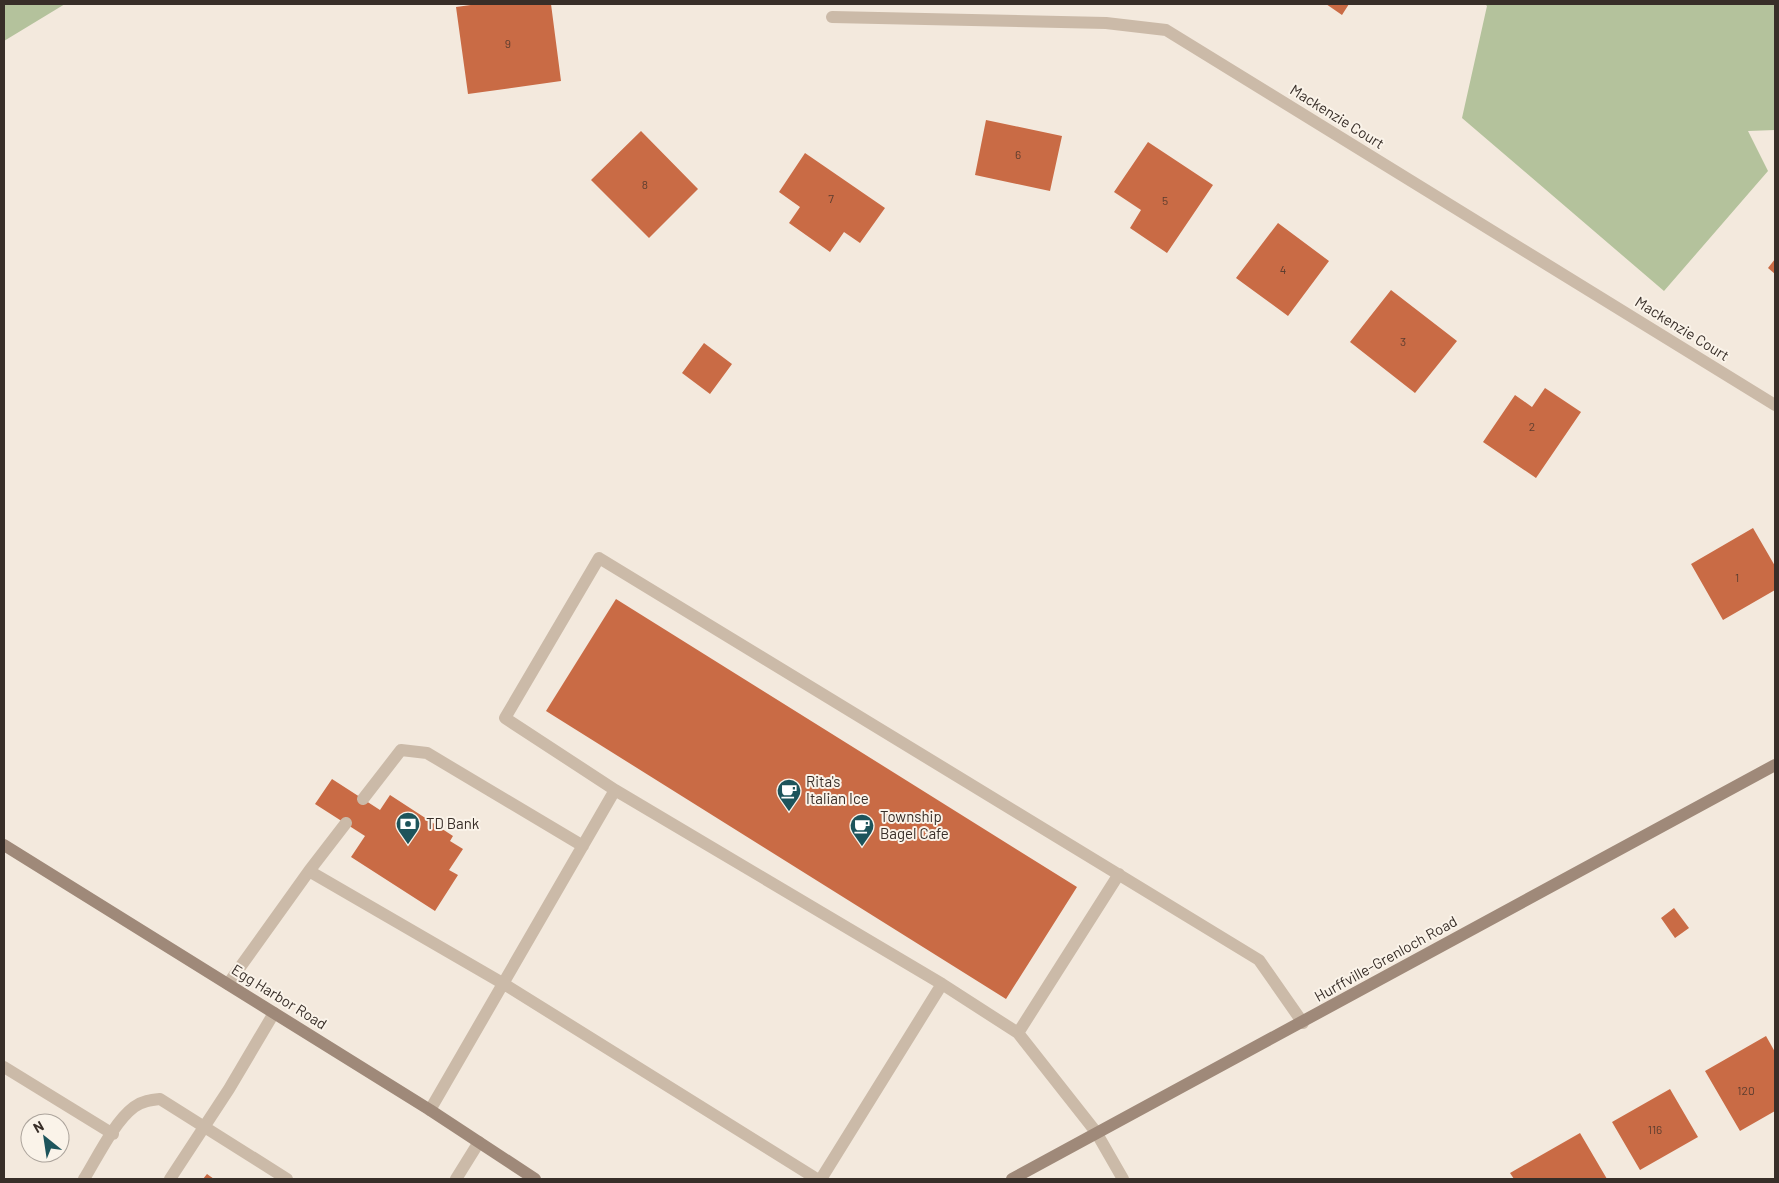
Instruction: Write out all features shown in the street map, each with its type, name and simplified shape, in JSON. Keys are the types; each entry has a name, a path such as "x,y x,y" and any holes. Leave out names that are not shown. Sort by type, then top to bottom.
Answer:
{"main road":[{"name":"Hurffville-Grenloch Road","path":"1012,1179 1775,765"},
{"name":"Egg Harbor Road","path":"4,846 430,1110 535,1179"}],"street":[{"name":"Mackenzie Court","path":"832,17 1106,23 1166,30 1775,405"},
{"path":"1122,1179 1096,1132 1018,1033 942,984 616,790 505,718 599,558 1259,960 1302,1023"},
{"path":"363,799 401,750 427,753 583,846"},
{"path":"430,1110 616,790"},
{"path":"228,984 346,823"},
{"path":"309,871 504,984 817,1179"},
{"path":"1018,1033 1119,874"},
{"path":"821,1179 942,984"},
{"path":"170,1179 205,1126 274,1013"},
{"path":"4,1066 113,1134"},
{"path":"84,1179 113,1134 134,1108 147,1101 160,1099 287,1179"},
{"path":"456,1179 479,1142"}],"green space":[{"path":"4,4 65,4 4,41"},
{"path":"1485,4 1775,4 1775,130 1748,131 1768,171 1664,291 1462,118 1487,6"}],"building":[{"path":"478,4 551,4 561,81 468,94 456,7"},
{"path":"1326,4 1349,4 1342,15"},
{"path":"986,120 1062,136 1050,191 975,175"},
{"path":"641,131 698,189 649,238 591,180"},
{"path":"1148,142 1213,185 1167,253 1130,228 1141,210 1114,192"},
{"path":"805,153 885,208 860,243 844,232 830,252 789,223 800,207 779,192"},
{"path":"1278,223 1329,261 1288,316 1236,278"},
{"path":"1775,259 1775,274 1768,268"},
{"path":"1391,290 1457,341 1415,393 1350,342"},
{"path":"704,343 732,364 710,394 682,373"},
{"path":"1545,388 1581,412 1536,478 1483,442 1515,395 1532,407"},
{"path":"1753,528 1775,566 1775,590 1723,620 1691,564"},
{"path":"616,599 1077,887 1006,999 546,711"},
{"name":"TD Bank","path":"332,779 380,810 390,795 453,836 450,841 463,849 449,870 458,875 435,911 351,857 365,836 315,804"},
{"path":"1674,908 1689,928 1675,938 1661,918"},
{"path":"1766,1036 1775,1052 1775,1111 1740,1131 1705,1071"},
{"path":"1670,1089 1698,1137 1640,1170 1612,1122"},
{"path":"1580,1133 1607,1179 1514,1179 1510,1173"},
{"path":"207,1174 214,1179 203,1179"}],"place":[{"name":"Rita's Italian Ice","path":"789,812"},
{"name":"TD Bank","path":"408,845"},
{"name":"Township Bagel Cafe","path":"862,847"}]}
